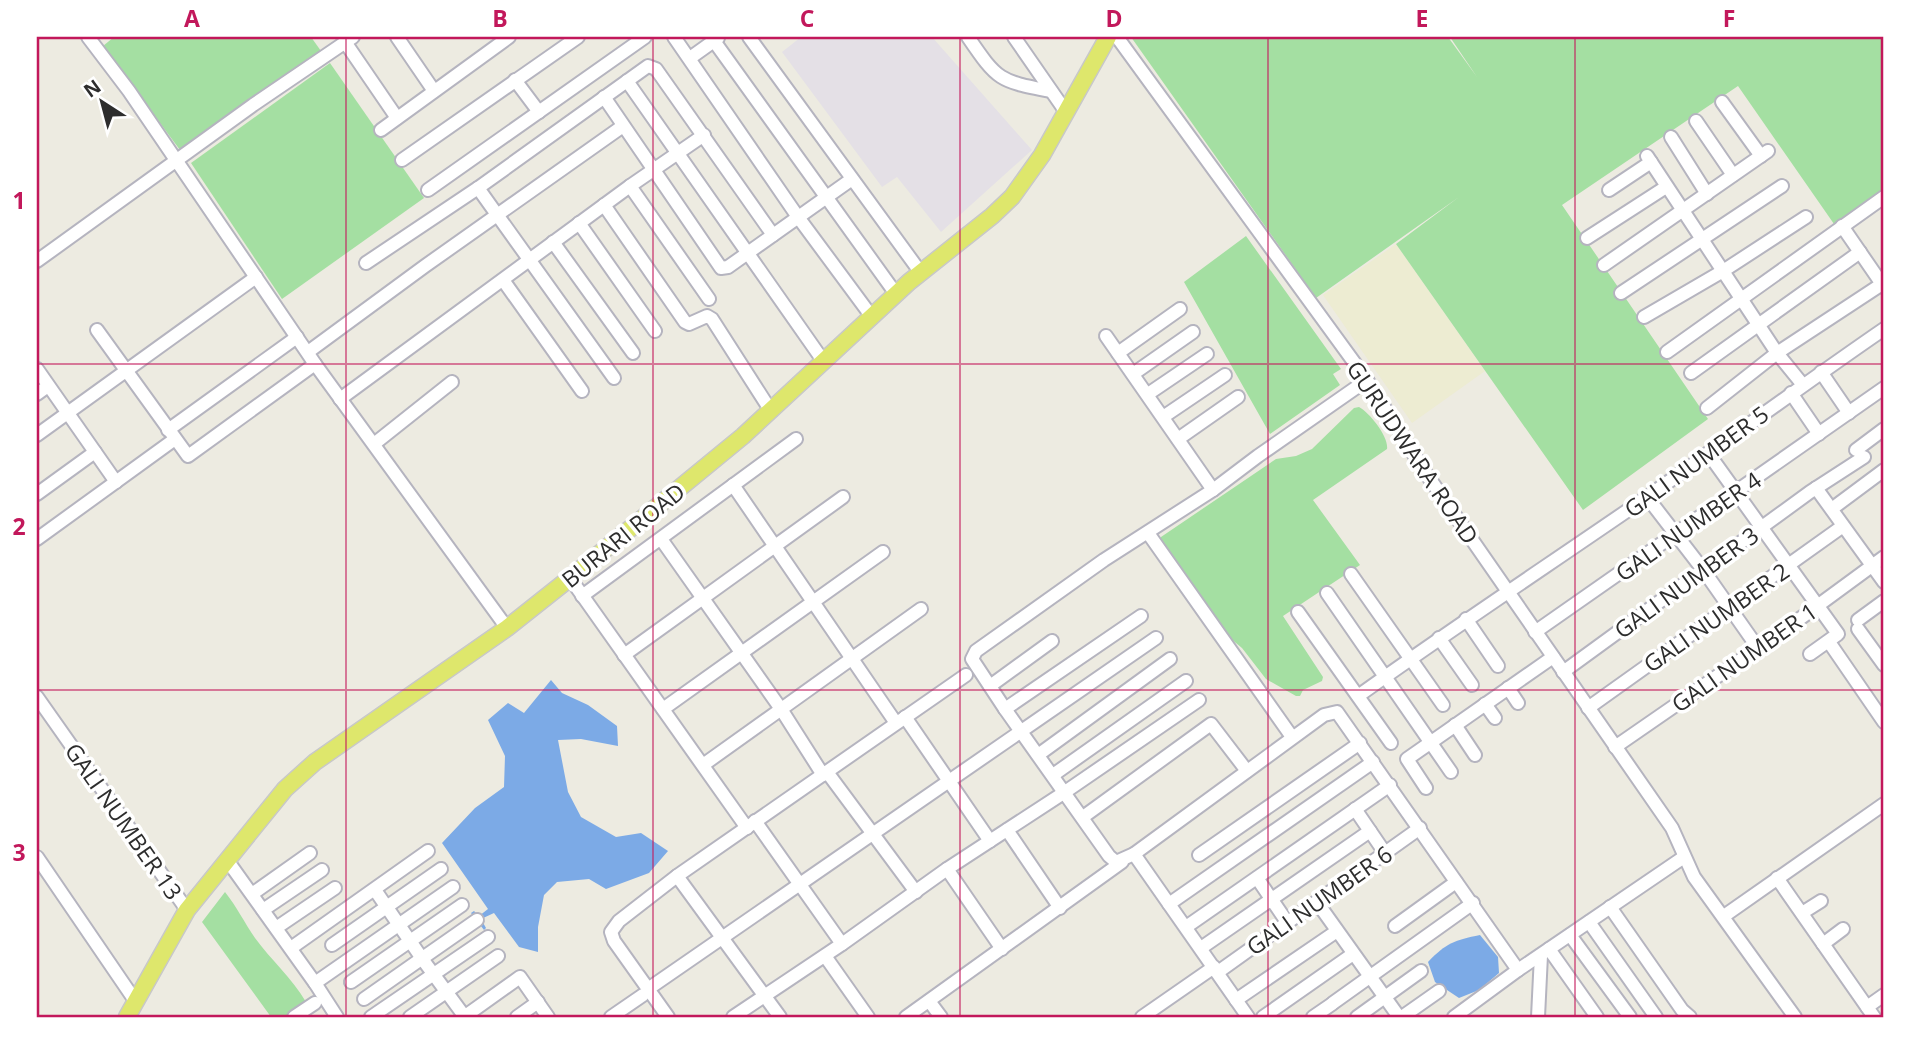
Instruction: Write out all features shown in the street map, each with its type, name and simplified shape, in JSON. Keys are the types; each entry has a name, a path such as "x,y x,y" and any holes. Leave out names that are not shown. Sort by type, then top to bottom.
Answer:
{"main road":[{"name":"BURARI ROAD","path":"127,1017 187,910 275,801 302,773 507,628 570,578 771,411 921,272 992,216 1012,197 1042,155 1108,37"}],"street":[{"path":"88,37 129,91 315,364 507,628"},
{"path":"397,37 434,91"},
{"path":"381,130 434,91 491,42 509,37"},
{"path":"402,160 578,37"},
{"path":"428,190 645,37"},
{"path":"674,37 798,217 872,317"},
{"path":"749,37 921,272"},
{"path":"968,37 987,64 1001,78 1051,90"},
{"path":"1014,37 1066,113"},
{"name":"GURUDWARA ROAD","path":"1117,37 1367,380 1425,472 1672,828 1695,877 1795,1017"},
{"path":"690,58 717,39 896,295"},
{"path":"37,261 349,40 397,118"},
{"path":"366,263 478,188 644,68 653,66 773,235"},
{"path":"515,80 539,112"},
{"path":"627,81 824,362"},
{"path":"604,97 721,268 728,267 852,179"},
{"path":"1604,265 1764,153 1722,102"},
{"path":"1696,121 1733,176"},
{"path":"308,352 623,126"},
{"path":"340,399 652,170 704,135"},
{"path":"1671,136 1707,194"},
{"path":"1609,190 1649,159 1777,353 1803,385"},
{"path":"630,186 709,299"},
{"path":"1621,293 1783,186"},
{"path":"1587,238 1666,187"},
{"path":"478,188 614,378"},
{"path":"1667,352 1884,197"},
{"path":"604,205 685,322 689,324 707,316 712,319 771,411"},
{"path":"1644,317 1723,271 1806,217"},
{"path":"579,223 655,331"},
{"path":"1707,408 1777,353 1883,286 1842,226"},
{"path":"553,242 633,353"},
{"path":"1691,373 1860,252"},
{"path":"37,435 256,277"},
{"path":"503,280 582,391"},
{"path":"1118,353 1180,309"},
{"name":"GALI NUMBER 5","path":"1358,696 1466,619 1647,497 1884,329"},
{"path":"97,330 171,434 187,455 191,456 315,364"},
{"path":"1133,374 1193,331"},
{"path":"1106,336 1213,490"},
{"path":"37,539 116,482 171,434 297,337"},
{"path":"1148,394 1207,354"},
{"path":"37,369 116,482"},
{"path":"1821,372 1845,416"},
{"path":"1163,417 1225,375"},
{"path":"1122,862 1112,860 1005,709 972,659 976,651 1104,560 1213,490 1367,380"},
{"path":"374,444 452,382"},
{"path":"37,394 48,386"},
{"name":"GALI NUMBER 4","path":"1535,632 1884,388"},
{"path":"1791,393 1819,434"},
{"path":"1178,439 1238,397"},
{"name":"GALI NUMBER 3","path":"1563,671 1813,490 1860,453 1884,429"},
{"path":"582,596 796,439"},
{"path":"37,494 95,452"},
{"path":"1708,453 1838,634 1810,654"},
{"path":"1837,505 1884,470"},
{"path":"733,485 853,657 990,841"},
{"path":"1813,490 1884,582"},
{"path":"624,655 843,497"},
{"path":"1647,497 1704,570 1758,648"},
{"name":"GALI NUMBER 2","path":"1588,708 1843,526"},
{"path":"1148,533 1293,737"},
{"path":"661,538 825,773 916,892"},
{"path":"663,709 883,552"},
{"name":"GALI NUMBER 1","path":"1615,747 1884,557"},
{"path":"1351,574 1443,705"},
{"path":"570,578 703,765 842,944"},
{"path":"1327,593 1451,772"},
{"path":"1884,601 1858,624 1884,664"},
{"path":"703,765 921,609"},
{"path":"1297,612 1391,743"},
{"path":"1005,709 1141,616"},
{"path":"1466,619 1498,666"},
{"path":"611,1017 642,990 723,939 1156,638"},
{"path":"1439,638 1472,685"},
{"path":"990,687 1052,641"},
{"name":"GALI NUMBER 1","path":"1829,642 1884,722"},
{"path":"1426,788 1407,759 1553,657"},
{"path":"1038,755 1170,659"},
{"path":"660,1017 614,941 611,932 613,927 677,876 965,675"},
{"path":"1053,775 1186,681"},
{"path":"1508,688 1518,703"},
{"name":"GALI NUMBER 13","path":"37,697 187,910"},
{"path":"733,1017 825,956 947,869 1199,701"},
{"path":"1485,704 1495,718"},
{"path":"906,1017 1324,715 1336,712 1518,970"},
{"path":"1083,817 1209,724 1213,725 1247,771"},
{"path":"1455,725 1475,755"},
{"path":"1199,855 1360,743"},
{"path":"1169,904 1373,762"},
{"path":"1186,928 1390,785"},
{"path":"1724,916 1884,804"},
{"path":"1355,809 1385,853"},
{"name":"GALI NUMBER 6","path":"1142,1017 1287,922 1420,828"},
{"path":"1007,830 1060,908"},
{"path":"1201,948 1370,831"},
{"path":"291,948 428,851"},
{"path":"252,894 310,853"},
{"path":"1134,854 1248,1017"},
{"path":"1454,1017 1684,856"},
{"path":"37,857 136,1002"},
{"path":"227,860 315,983 333,1016"},
{"path":"332,945 441,869"},
{"path":"947,869 1002,949"},
{"path":"263,910 322,870"},
{"path":"677,876 780,1017"},
{"path":"1257,878 1287,922"},
{"path":"1777,878 1870,1012 1884,995"},
{"path":"1395,926 1456,882"},
{"path":"315,983 453,887"},
{"path":"276,928 335,888"},
{"path":"375,890 464,1017 520,977 548,1017"},
{"path":"1801,914 1821,901"},
{"path":"1313,1017 1473,904"},
{"path":"351,982 462,905"},
{"path":"1319,905 1400,1017 1439,991"},
{"path":"1610,907 1682,1010 1690,1017"},
{"path":"364,999 477,920"},
{"path":"1589,922 1656,1017"},
{"path":"320,928 374,1017 488,937"},
{"path":"1823,944 1843,929"},
{"path":"1237,1000 1337,931"},
{"path":"1570,935 1630,1017"},
{"path":"1538,1017 1545,952"},
{"path":"1545,952 1597,1017"},
{"path":"1263,1017 1353,954"},
{"path":"410,1017 498,956"},
{"path":"825,956 868,1017"},
{"path":"1357,1017 1421,971"},
{"path":"929,1001 941,1017"},
{"path":"517,1017 538,1002"},
{"path":"295,1017 315,1003"}],"shaded area":[{"path":"801,37 932,37 1032,150 941,232 897,177 882,187 782,52"},
{"path":"1396,244 1485,371 1412,423 1323,295"}],"green space":[{"path":"114,37 311,37 321,51 180,150 103,46"},
{"path":"1131,37 1448,37 1477,77 1450,37 1884,37 1884,189 1834,224 1738,86 1562,205 1708,419 1583,510 1396,244 1459,197 1316,298"},
{"path":"330,63 424,198 282,299 191,163"},
{"path":"1246,236 1341,369 1333,374 1340,385 1270,434 1184,282"},
{"path":"1359,407 1378,426 1385,438 1387,449 1313,500 1360,565 1283,616 1323,677 1322,681 1296,696 1266,679 1242,648 1224,633 1160,542 1161,537 1276,459 1296,456 1312,449 1354,408"},
{"path":"225,892 255,938 306,1002 284,1017 271,1017 202,922"}],"water":[{"path":"551,680 562,693 588,705 617,726 618,746 581,739 558,740 568,792 581,817 616,837 641,833 668,851 649,873 606,889 589,879 557,882 544,895 538,927 538,952 519,947 494,913 481,919 486,928 484,930 471,913 474,911 479,916 488,909 442,843 475,808 504,787 505,756 488,720 508,703 524,713"},
{"path":"1480,935 1498,957 1499,973 1479,990 1459,998 1435,982 1428,962 1451,943"}]}
